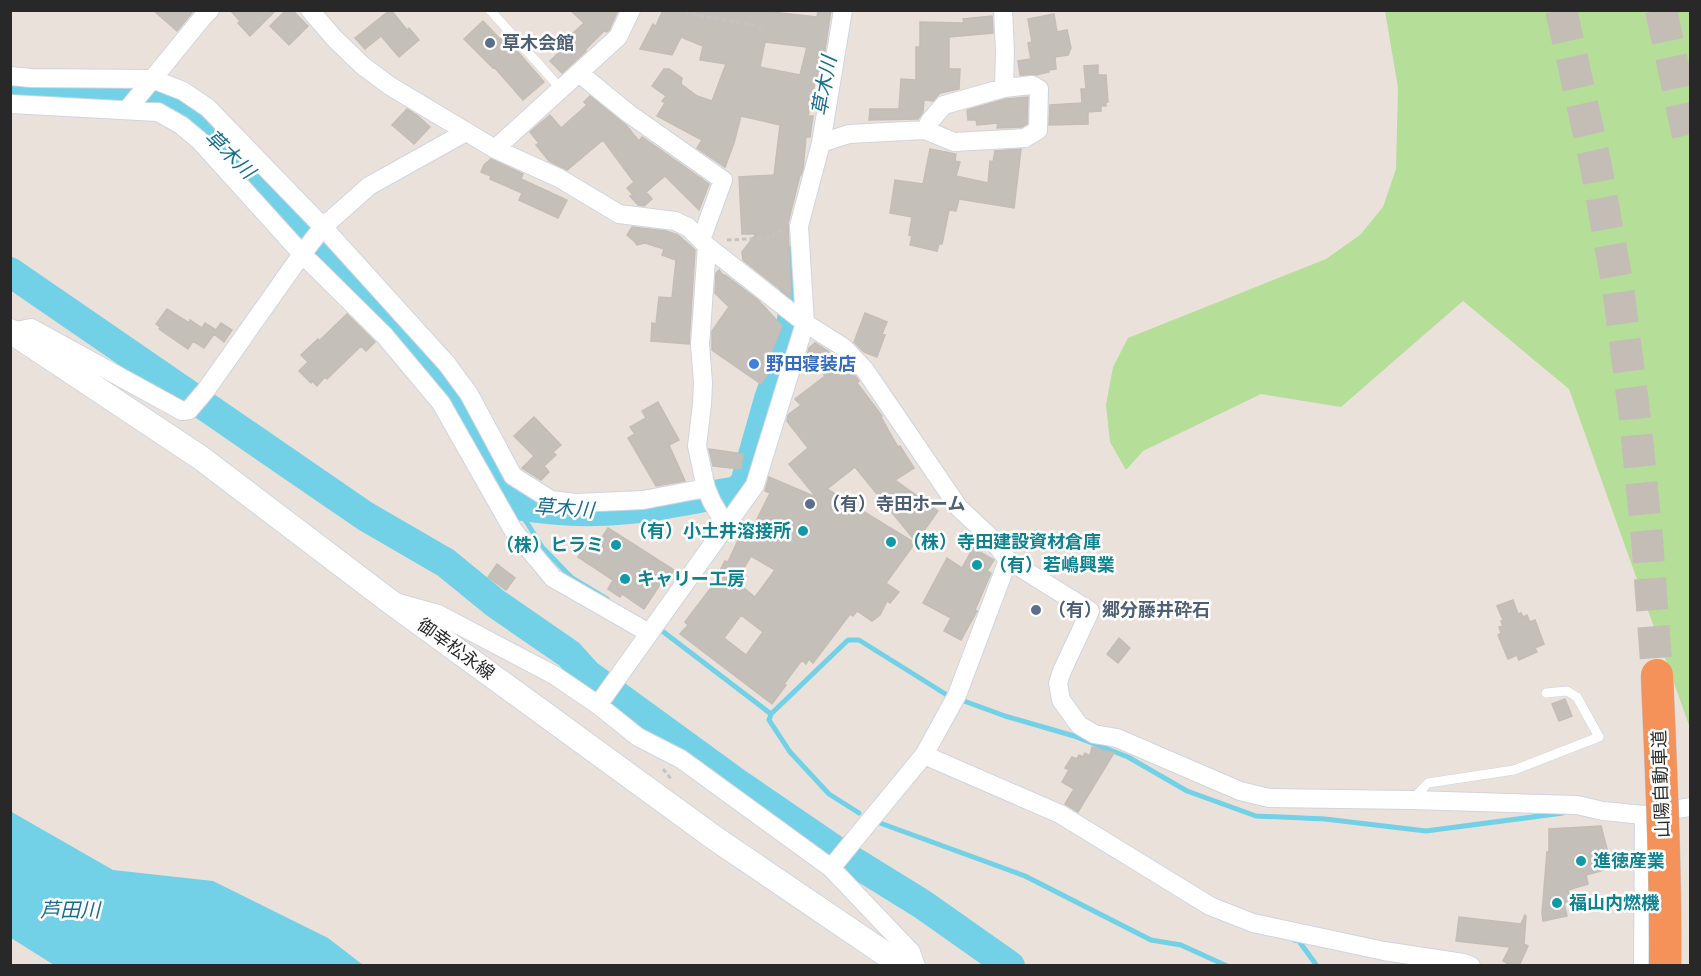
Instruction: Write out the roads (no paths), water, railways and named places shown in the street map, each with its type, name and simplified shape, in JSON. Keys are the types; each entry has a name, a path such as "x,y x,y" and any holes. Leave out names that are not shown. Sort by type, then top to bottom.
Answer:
{"highway":[{"name":"山陽自動車道","path":"1657,675 1665,966"}],"main road":[{"name":"御幸松永線","path":"11,331 201,458 388,600 716,839 903,966"}],"street":[{"path":"130,106 210,10"},
{"path":"310,10 334,38 363,66 390,86 495,149 560,178 619,214 675,221 688,227 704,243 797,317 843,347 865,370 959,508 990,537 1008,560 1090,611 1058,683 1061,700 1079,725 1094,734 1117,738 1240,791 1269,798 1577,805 1603,811 1644,815 1690,807"},
{"path":"495,149 618,37 631,10"},
{"path":"606,695 755,485 797,317 800,226 821,143 843,10"},
{"path":"1003,10 1004,88"},
{"path":"579,73 628,113 723,180 704,243 700,345 703,381 697,446 709,495 726,526"},
{"path":"10,76 150,81 183,91 208,108 447,364 469,394 513,476 550,500 576,503 709,495"},
{"path":"821,143 849,134 925,130 954,142 1025,138 1038,130 1039,89 1032,85 1004,88 944,105 930,120 925,130"},
{"path":"10,104 130,106 158,112 181,125 199,140 384,335 441,404 513,530 553,578 653,628"},
{"path":"11,331 31,328 182,411 189,410 321,230 369,186 466,132"},
{"path":"834,864 924,755 957,695 1008,560"},
{"path":"388,600 438,614 554,675 606,695 638,737 681,759 834,864 910,952 916,966"},
{"path":"924,755 1060,814 1210,906 1253,923 1384,951 1471,966"},
{"path":"1642,966 1644,815"}],"lane":[{"path":"490,10 561,89"},
{"path":"1412,800 1428,783 1514,770 1599,737 1577,697 1567,691 1546,693"}],"water":[{"name":"芦田川","path":"10,811 113,870 213,881 328,938 363,965 54,965 11,938"}],"waterway":[{"name":"草木川","path":"10,90 156,99 182,111 212,134 396,324 448,387 516,505 565,511 630,509 737,491 745,483 769,399 789,344 795,294 795,260"},
{"path":"10,272 365,516 446,563 495,603 569,654 587,674 738,784 833,849 922,904 1010,966"},
{"path":"516,505 542,547 572,578 607,599"},
{"path":"657,627 771,714 769,720 790,752 829,794 859,813"},
{"path":"771,714 848,640 859,640 947,695"},
{"path":"964,701 1005,716 1074,736 1128,757 1187,791 1256,816 1325,819 1426,831 1563,813"},
{"path":"880,823 1025,876 1151,940 1181,945 1227,966"},
{"path":"1294,940 1299,941 1317,966"}],"tunnel":[{"path":"1561,10 1595,161 1618,288 1635,418 1657,675"},
{"path":"1661,10 1690,145"}],"place":[{"name":"草木会館","path":"490,43"},
{"name":"野田寝装店","path":"754,364"},
{"name":"（有）寺田ホーム","path":"810,504"},
{"name":"（有）小土井溶接所","path":"803,531"},
{"name":"（株）寺田建設資材倉庫","path":"891,542"},
{"name":"（株）ヒラミ","path":"616,545"},
{"name":"（有）若嶋興業","path":"977,565"},
{"name":"キャリー工房","path":"625,579"},
{"name":"（有）郷分藤井砕石","path":"1036,610"},
{"name":"進徳産業","path":"1581,861"},
{"name":"福山内燃機","path":"1557,903"}]}
